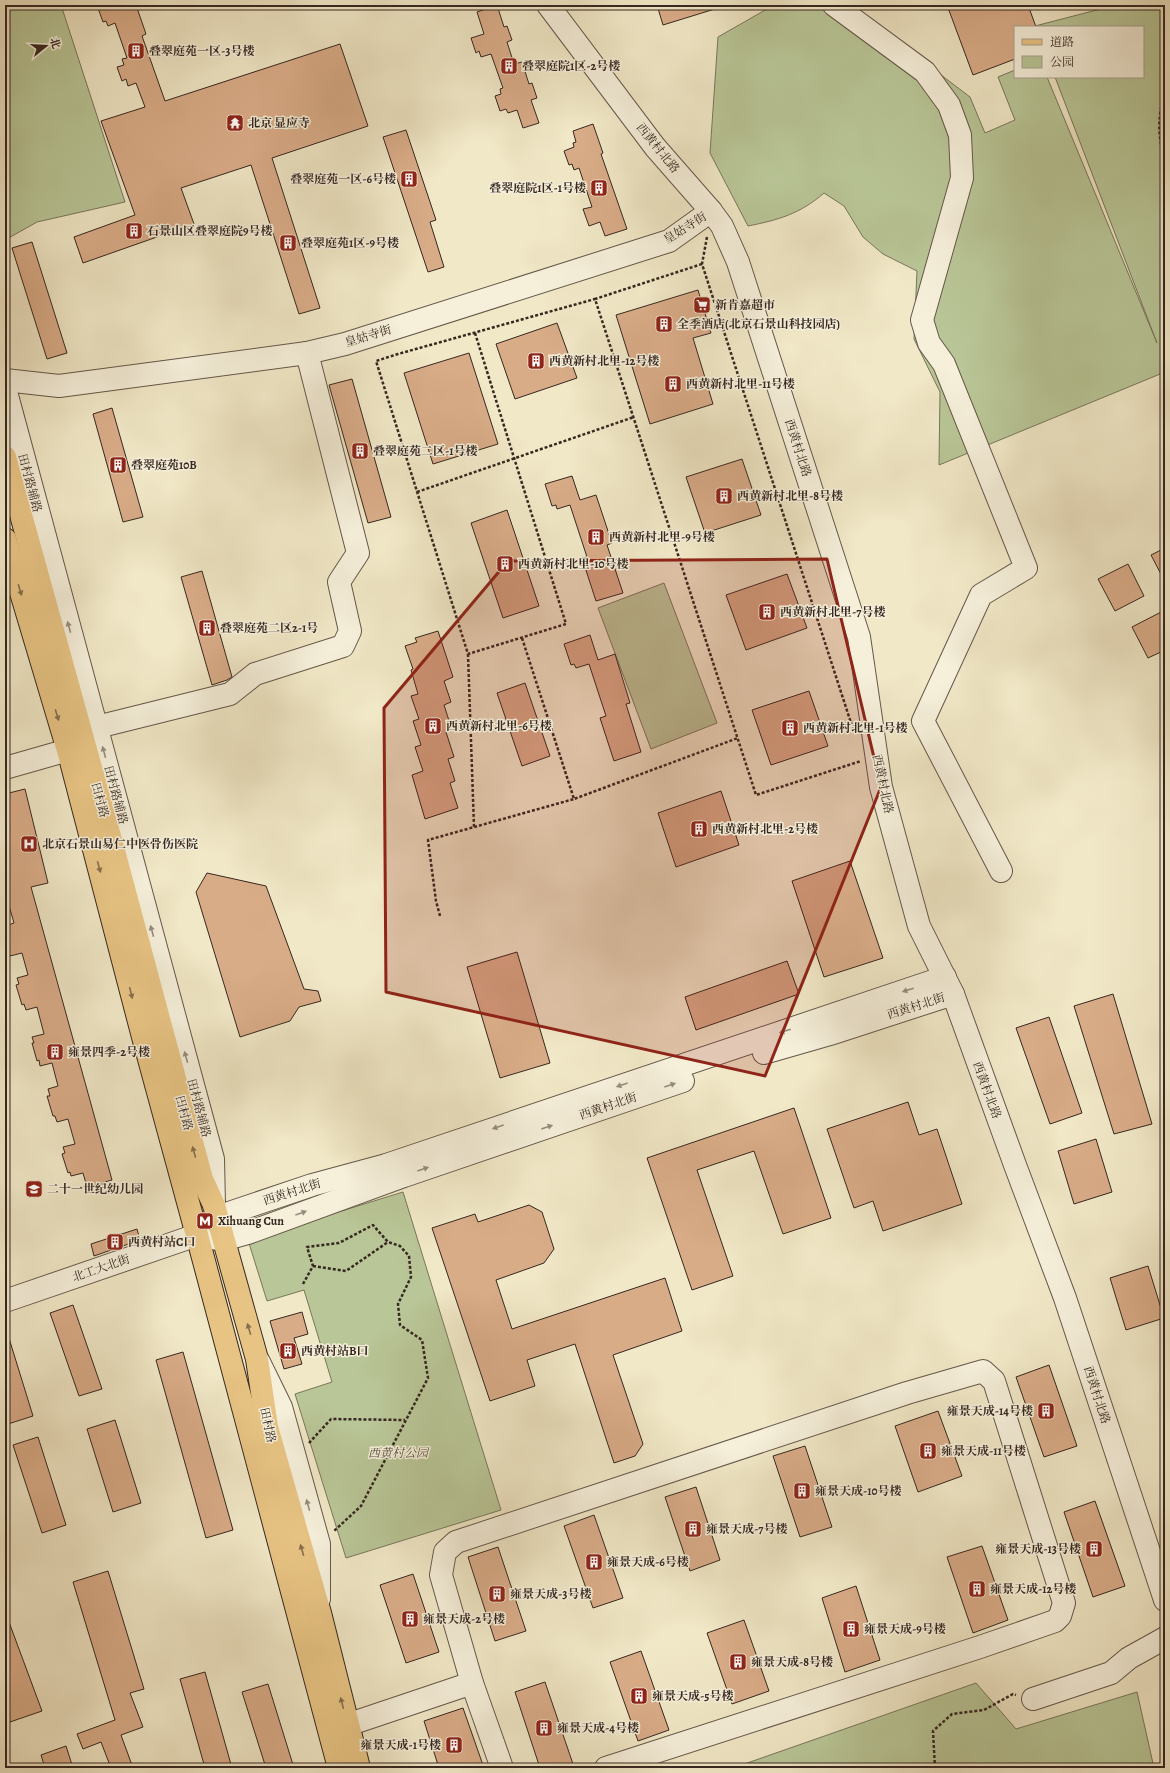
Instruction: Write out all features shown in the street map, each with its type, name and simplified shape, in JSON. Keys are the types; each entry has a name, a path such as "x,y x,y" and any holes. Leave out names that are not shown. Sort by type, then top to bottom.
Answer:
{"main road":[{"name":"田村路","path":"5,457 69,660 202,1179 215,1211 257,1359 267,1427 320,1613 359,1768"},
{"name":"田村路","path":"5,539 68,750 142,1037 197,1236 339,1768"}],"street":[{"name":"西黄村北路","path":"548,5 655,147 711,211 722,226 738,262 859,637 881,787 919,926 949,986 1065,1298 1165,1600"},
{"path":"834,5 925,72 949,105 960,135 962,178 922,320 929,343 944,364 1026,568 981,595 923,721 1002,871"},
{"name":"皇姑寺街","path":"5,380 59,386 307,353 345,344 669,241 711,211"},
{"path":"97,727 230,694 255,674 343,646 350,631 339,582 358,553 307,353"},
{"name":"田村路辅路","path":"5,388 69,660 97,727 213,1159 215,1211"},
{"path":"5,768 68,750"},
{"name":"西黄村北街","path":"949,986 830,1034 782,1047 404,1176 248,1233 223,1240 197,1236 215,1211 386,1165 949,986"},
{"name":"北工大北街","path":"5,1301 197,1236"},
{"path":"257,1359 282,1407 319,1544 320,1613"},
{"path":"502,1768 472,1683 441,1575 445,1552 456,1542 914,1391 983,1371 994,1381 1064,1604 1060,1616 1055,1621 980,1647 606,1768"},
{"path":"1023,1697 1111,1673 1129,1658 1165,1638"},
{"path":"348,1725 472,1683"}],"path":[{"path":"1165,92 1159,121 1159,138 1165,162"},
{"path":"474,827 468,654 376,361 595,299 702,264 854,730"},
{"path":"595,299 756,795 863,760"},
{"path":"468,654 566,624 475,333"},
{"path":"417,492 634,417"},
{"path":"522,638 574,799"},
{"path":"440,916 436,901 428,840 574,799 738,738"},
{"path":"314,1266 307,1247 339,1243 373,1225 388,1242 400,1246 409,1256 410,1277 398,1304 400,1325 422,1340 428,1378 361,1506 319,1544"},
{"path":"314,1266 346,1271 388,1242"},
{"path":"303,1284 314,1266"},
{"path":"296,1458 331,1419 406,1420"},
{"path":"935,1768 933,1730 952,1714 984,1710 1023,1697"}],"highlighted area":[{"path":"827,559 881,787 765,1076 386,992 384,708 508,561"}],"green space":[{"path":"19,5 61,5 125,202 37,222 5,240 5,10"},
{"path":"774,5 849,5 970,97 985,133 1015,120 998,77 1014,70 1014,78 1047,78 1157,343 1055,78 1144,78 1144,26 1035,26 1116,5 1165,5 1165,372 939,465 940,392 914,339 917,271 883,254 863,237 844,206 824,193 806,206 788,215 748,226 710,153 718,37"},
{"path":"664,583 717,723 651,749 598,608"},
{"name":"西黄村公园","path":"403,1192 501,1510 346,1558 295,1394 332,1382 304,1290 267,1301 248,1240"},
{"path":"976,1683 1016,1729 1137,1692 1154,1768 733,1768"}],"building":[{"name":"北京 显应寺","path":"105,5 136,5 146,34 142,36 165,101 340,44 368,126 272,158 320,308 299,314 251,165 181,188 194,224 83,263 74,237 135,215 101,121 145,107 136,83 128,86 126,79 122,81 117,67 124,65 122,59 127,58 115,23 108,26 106,21 103,22 98,8"},
{"name":"叠翠庭院1区-2号楼","path":"497,5 504,27 507,26 512,40 507,42 514,64 522,62 529,84 532,83 537,98 531,100 539,123 523,128 517,110 508,113 506,109 500,111 495,96 501,94 500,89 503,88 491,54 481,57 479,51 476,53 471,38 484,34 477,12"},
{"path":"657,5 717,5 718,8 663,25"},
{"path":"947,5 1028,5 1036,26 1014,26 1014,59 973,75"},
{"name":"叠翠庭院1区-1号楼","path":"593,124 603,153 601,154 627,229 605,236 600,222 589,226 583,209 592,207 579,168 574,170 572,164 569,165 564,151 574,147 573,143 576,142 573,131"},
{"name":"叠翠庭苑一区-6号楼","path":"406,130 436,220 430,222 444,267 428,272 383,137"},
{"path":"32,242 67,353 47,359 12,248"},
{"path":"698,290 711,333 693,338 713,404 650,424 616,315"},
{"name":"西黄新村北里-12号楼","path":"557,323 577,378 515,399 496,344"},
{"path":"469,353 498,444 433,464 404,373"},
{"name":"叠翠庭苑二区-1号楼","path":"352,379 391,517 368,523 329,385"},
{"name":"叠翠庭苑10B","path":"112,408 143,517 123,522 93,414"},
{"name":"西黄新村北里-8号楼","path":"742,459 761,515 705,533 686,477"},
{"name":"西黄新村北里-9号楼","path":"572,476 580,500 596,495 612,543 607,545 623,593 596,601 582,558 587,557 570,505 557,509 556,505 552,506 545,484"},
{"name":"西黄新村北里-10号楼","path":"507,510 539,606 503,618 471,523"},
{"path":"1165,548 1165,582 1151,555"},
{"path":"1128,564 1144,596 1115,611 1098,579"},
{"name":"叠翠庭苑二区2-1号","path":"202,571 232,677 212,685 181,577"},
{"name":"西黄新村北里-7号楼","path":"787,574 807,628 746,650 726,595"},
{"path":"1165,610 1165,650 1148,658 1132,627"},
{"name":"西黄新村北里-6号楼","path":"438,631 453,677 444,681 451,702 444,705 452,730 446,732 454,757 448,759 455,781 450,783 458,808 425,819 412,775 423,771 415,747 421,745 413,721 419,719 411,696 418,694 411,670 413,669 405,646 417,642 415,638"},
{"path":"590,635 598,660 615,654 630,703 626,704 641,752 614,761 600,718 606,716 589,664 576,668 574,664 571,665 564,644"},
{"name":"西黄新村北里-6号楼","path":"525,683 550,756 522,766 497,693"},
{"name":"西黄新村北里-1号楼","path":"809,691 828,746 771,765 752,710"},
{"name":"雍景四季-2号楼","path":"25,789 48,883 31,887 112,1180 87,1187 83,1173 71,1176 70,1172 68,1173 62,1154 65,1153 63,1147 75,1144 68,1119 57,1122 55,1116 53,1116 47,1096 50,1096 48,1089 58,1086 52,1063 40,1066 32,1043 34,1043 32,1037 44,1034 37,1007 26,1010 24,1004 22,1005 16,985 19,984 17,978 28,975 22,953 10,956 8,950 5,951 5,926 14,923 5,892 5,811 9,810 5,794"},
{"name":"西黄新村北里-2号楼","path":"721,791 739,845 676,867 658,813"},
{"path":"850,861 883,958 824,977 792,881"},
{"path":"207,873 266,886 304,989 318,991 321,1001 299,1007 290,1021 240,1037 196,892"},
{"path":"517,952 550,1063 500,1078 467,967"},
{"path":"787,961 799,994 696,1030 685,997"},
{"path":"1113,994 1152,1124 1114,1134 1074,1006"},
{"path":"1049,1017 1082,1113 1050,1124 1016,1028"},
{"path":"908,1102 919,1135 937,1129 962,1204 883,1231 873,1201 854,1208 827,1129"},
{"path":"794,1108 831,1218 783,1234 754,1151 697,1170 733,1276 692,1290 647,1158"},
{"path":"1096,1139 1112,1192 1074,1204 1058,1151"},
{"path":"529,1205 542,1212 554,1249 544,1263 496,1280 512,1329 665,1278 682,1331 613,1355 643,1444 635,1456 614,1463 575,1344 527,1360 535,1386 490,1401 432,1228 475,1214 478,1222"},
{"name":"西黄村站C口","path":"137,1229 140,1240 94,1256 91,1244"},
{"path":"1148,1266 1164,1318 1126,1330 1110,1278"},
{"path":"73,1305 102,1389 79,1396 50,1313"},
{"name":"西黄村站B口","path":"302,1312 308,1334 294,1338 302,1364 284,1369 270,1321"},
{"path":"8,1335 33,1416 8,1424 5,1414 5,1336"},
{"path":"183,1352 233,1530 206,1538 156,1360"},
{"name":"雍景天成-14号楼","path":"1049,1365 1077,1446 1044,1457 1016,1377"},
{"name":"雍景天成-11号楼","path":"938,1411 962,1476 918,1492 895,1426"},
{"path":"115,1420 141,1503 113,1512 87,1429"},
{"path":"38,1437 66,1525 42,1533 13,1445"},
{"name":"雍景天成-10号楼","path":"805,1446 832,1527 800,1537 773,1456"},
{"name":"雍景天成-7号楼","path":"696,1487 720,1560 690,1571 665,1497"},
{"name":"雍景天成-13号楼","path":"1095,1501 1125,1586 1093,1597 1064,1512"},
{"name":"雍景天成-6号楼","path":"594,1515 623,1598 593,1608 564,1526"},
{"name":"雍景天成-12号楼","path":"982,1546 1008,1620 973,1633 947,1557"},
{"name":"雍景天成-3号楼","path":"498,1547 526,1631 495,1641 468,1557"},
{"path":"108,1571 144,1689 130,1693 143,1727 121,1735 133,1768 111,1768 101,1742 83,1749 77,1734 115,1720 73,1582"},
{"name":"雍景天成-2号楼","path":"413,1574 439,1652 406,1663 380,1585"},
{"name":"雍景天成-9号楼","path":"856,1586 880,1660 845,1672 822,1598"},
{"path":"5,1614 42,1711 10,1722 5,1708"},
{"name":"雍景天成-8号楼","path":"744,1620 769,1691 732,1704 707,1633"},
{"name":"雍景天成-5号楼","path":"641,1651 669,1730 638,1741 610,1662"},
{"path":"205,1672 232,1768 205,1768 180,1679"},
{"name":"雍景天成-4号楼","path":"545,1682 573,1764 560,1768 540,1768 515,1692"},
{"path":"268,1684 294,1768 266,1768 242,1692"},
{"name":"雍景天成-1号楼","path":"463,1708 484,1768 439,1768 424,1721"},
{"path":"66,1746 73,1768 45,1768 41,1755"}],"place":[{"name":"叠翠庭苑一区-3号楼","path":"136,51"},
{"name":"叠翠庭院1区-2号楼","path":"509,66"},
{"name":"北京 显应寺","path":"235,123"},
{"name":"叠翠庭苑一区-6号楼","path":"409,179"},
{"name":"叠翠庭院1区-1号楼","path":"599,188"},
{"name":"石景山区叠翠庭院9号楼","path":"134,231"},
{"name":"叠翠庭苑1区-9号楼","path":"288,243"},
{"name":"新肯嘉超市","path":"702,305"},
{"name":"全季酒店(北京石景山科技园店)","path":"664,324"},
{"name":"西黄新村北里-12号楼","path":"536,361"},
{"name":"西黄新村北里-11号楼","path":"673,384"},
{"name":"叠翠庭苑二区-1号楼","path":"360,451"},
{"name":"叠翠庭苑10B","path":"118,465"},
{"name":"西黄新村北里-8号楼","path":"724,496"},
{"name":"西黄新村北里-9号楼","path":"596,537"},
{"name":"西黄新村北里-10号楼","path":"505,564"},
{"name":"西黄新村北里-7号楼","path":"767,612"},
{"name":"叠翠庭苑二区2-1号","path":"207,628"},
{"name":"西黄新村北里-6号楼","path":"433,726"},
{"name":"西黄新村北里-1号楼","path":"790,728"},
{"name":"西黄新村北里-2号楼","path":"699,829"},
{"name":"北京石景山易仁中医骨伤医院","path":"29,844"},
{"name":"雍景四季-2号楼","path":"55,1052"},
{"name":"二十一世纪幼儿园","path":"34,1189"},
{"name":"Xihuang Cun","path":"205,1221"},
{"name":"西黄村站C口","path":"115,1242"},
{"name":"西黄村站B口","path":"288,1351"},
{"name":"雍景天成-14号楼","path":"1046,1411"},
{"name":"雍景天成-11号楼","path":"928,1451"},
{"name":"雍景天成-10号楼","path":"802,1491"},
{"name":"雍景天成-7号楼","path":"693,1529"},
{"name":"雍景天成-13号楼","path":"1094,1549"},
{"name":"雍景天成-6号楼","path":"594,1562"},
{"name":"雍景天成-12号楼","path":"977,1589"},
{"name":"雍景天成-3号楼","path":"497,1594"},
{"name":"雍景天成-2号楼","path":"410,1619"},
{"name":"雍景天成-9号楼","path":"851,1629"},
{"name":"雍景天成-8号楼","path":"738,1662"},
{"name":"雍景天成-5号楼","path":"639,1696"},
{"name":"雍景天成-4号楼","path":"544,1728"},
{"name":"雍景天成-1号楼","path":"454,1745"}]}
